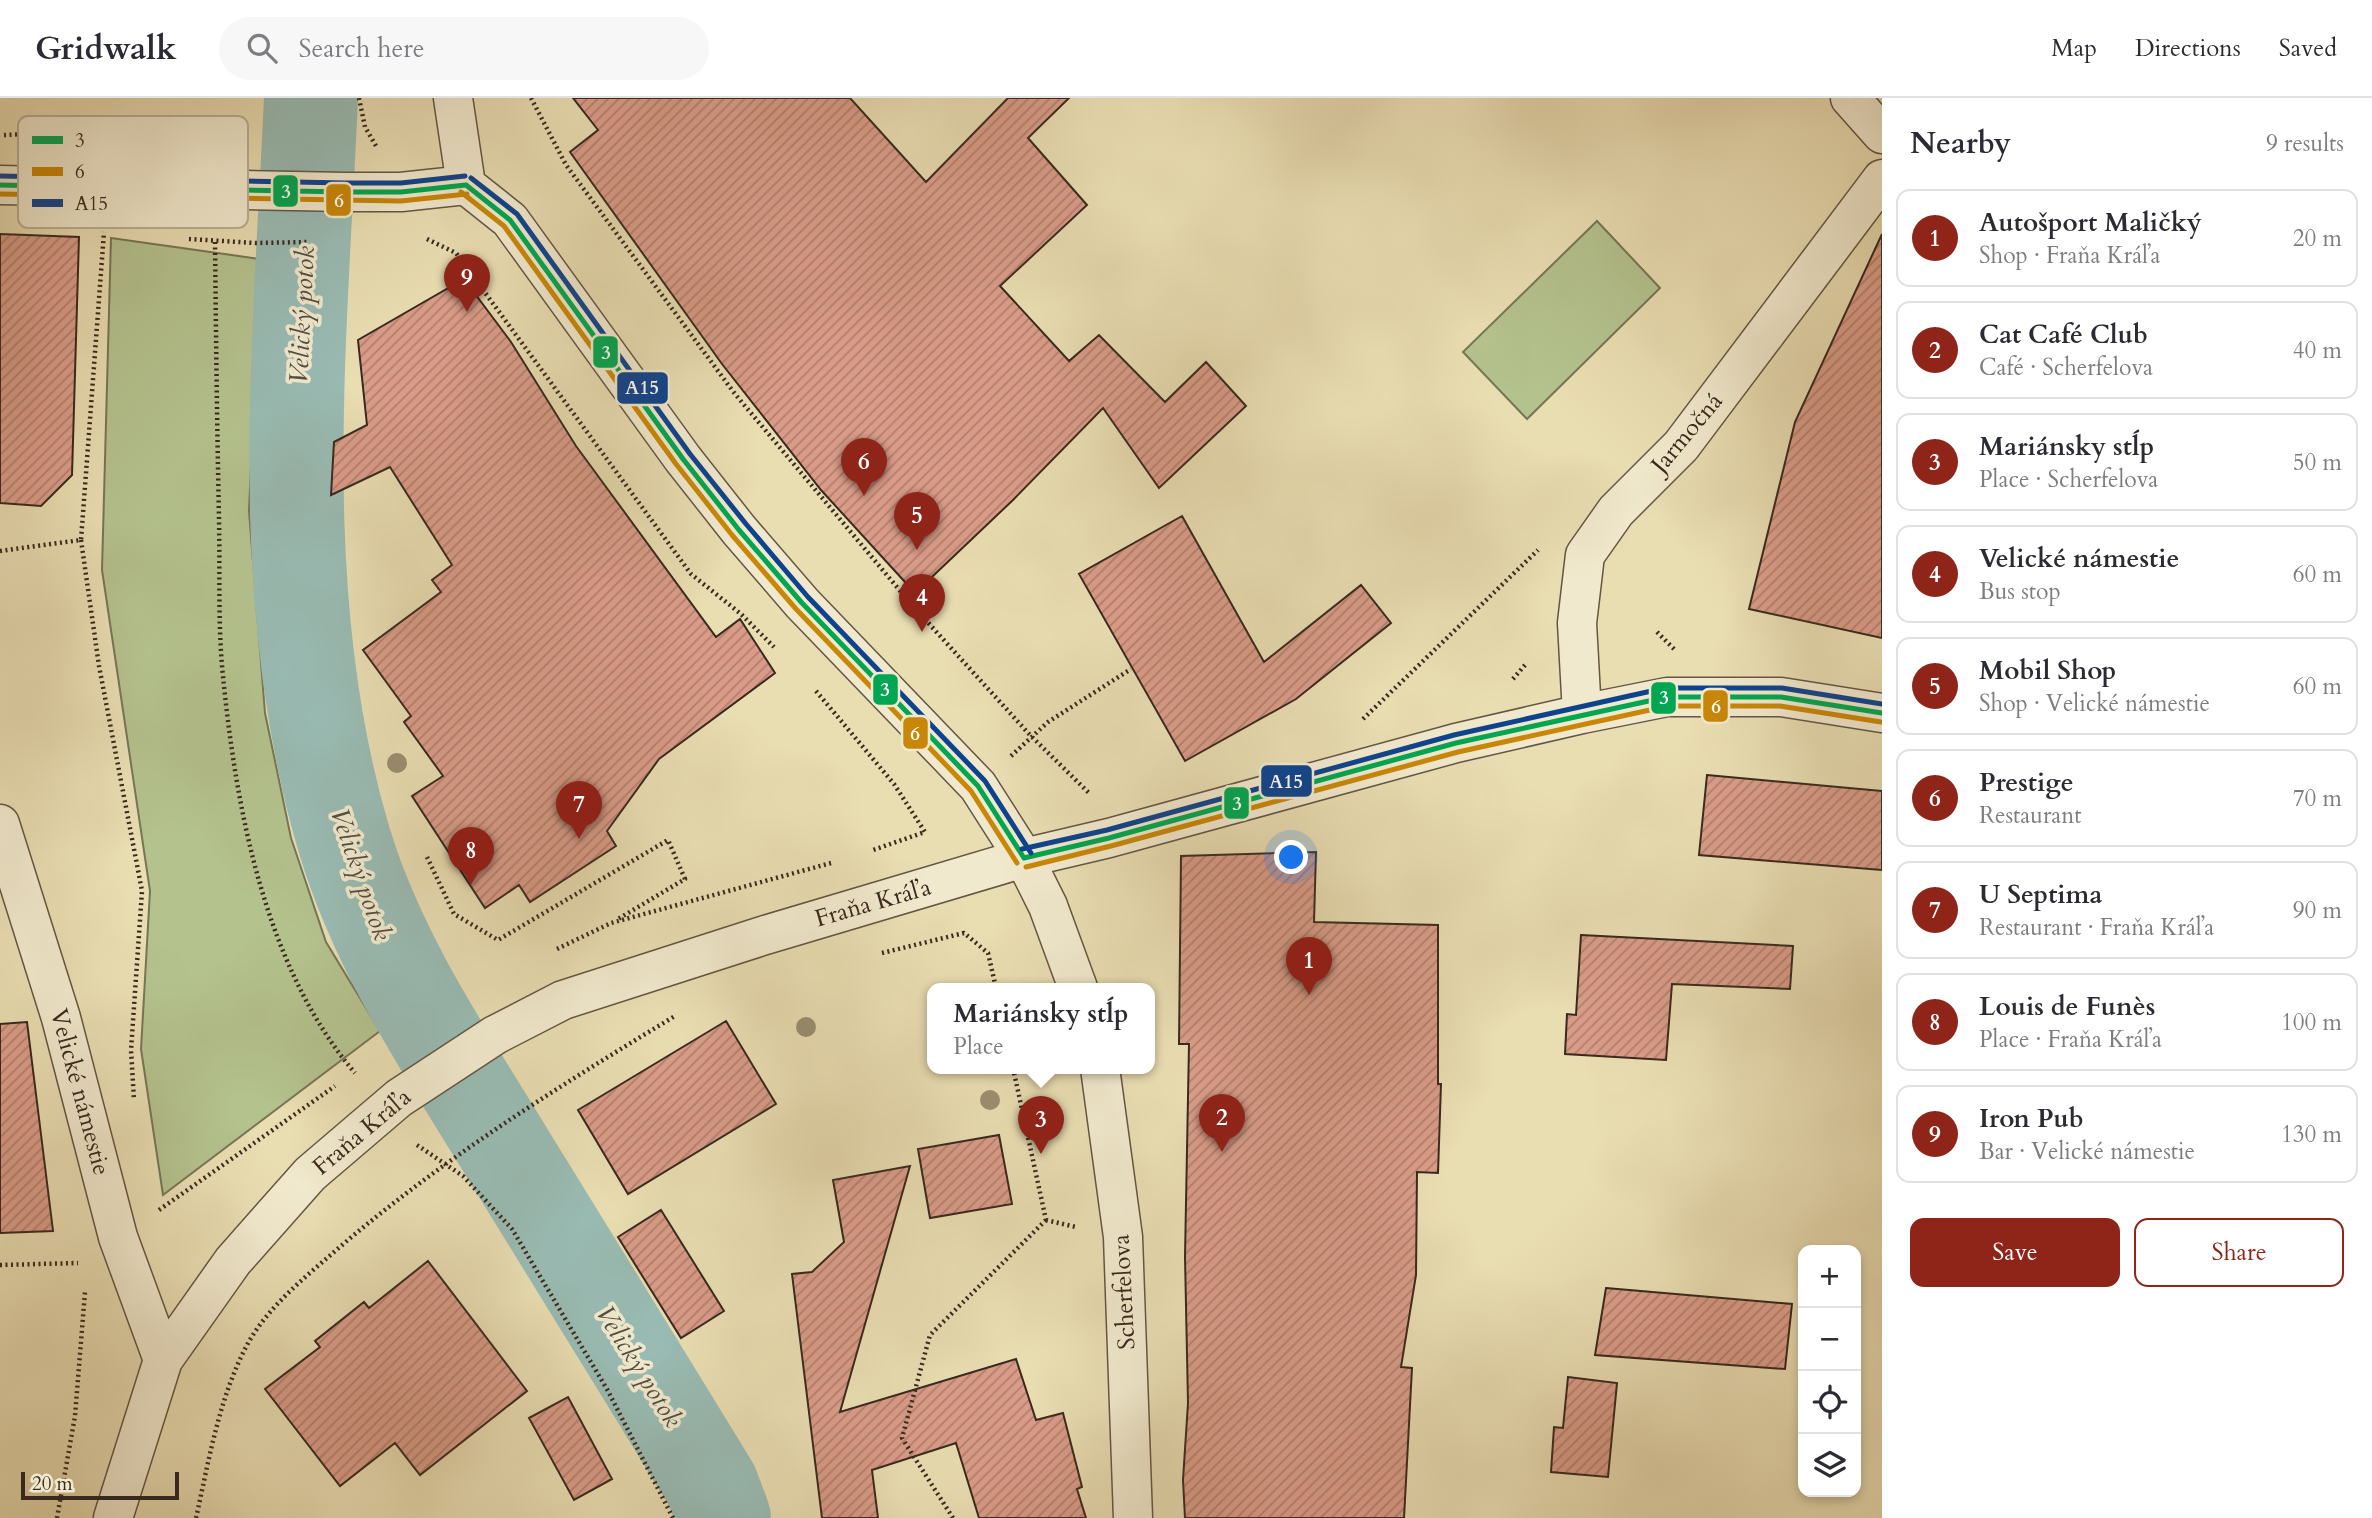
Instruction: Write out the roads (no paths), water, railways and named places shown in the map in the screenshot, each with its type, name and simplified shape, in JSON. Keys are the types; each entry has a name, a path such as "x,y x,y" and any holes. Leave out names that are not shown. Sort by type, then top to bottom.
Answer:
{"street":[{"path":"453,98 466,185 510,220 683,459 739,530 802,603 978,786 1024,858 1048,906 1076,983"},
{"path":"1850,98 1882,134"},
{"name":"Jarmočná","path":"1582,714 1577,623 1585,555 1616,511 1681,446 1882,179"},
{"path":"0,185 18,185"},
{"path":"248,191 401,192 466,185"},
{"name":"Fraňa Kráľa","path":"113,1518 163,1360 233,1261 310,1174 399,1098 495,1035 563,1000 762,936 1024,858 1109,838 1456,743 1582,714 1667,697 1781,697 1882,713"},
{"name":"Velické námestie","path":"0,824 61,1018 118,1237 163,1360"},
{"name":"Scherfelova","path":"1101,1074 1123,1237 1133,1518"}],"waterway":[{"name":"Velický potok","path":"311,98 298,379 296,473 299,566 307,660 322,752 345,843 376,924 415,1000 712,1486 724,1518"}],"place":[{"name":"Iron Pub","path":"467,312"},
{"name":"Prestige","path":"864,496"},
{"name":"Mobil Shop","path":"917,550"},
{"name":"Velické námestie","path":"922,632"},
{"name":"U Septima","path":"579,839"},
{"name":"Louis de Funès","path":"471,885"},
{"name":"Autošport Maličký","path":"1309,995"},
{"name":"Cat Café Club","path":"1222,1152"},
{"name":"Mariánsky stĺp","path":"1041,1154"}]}
